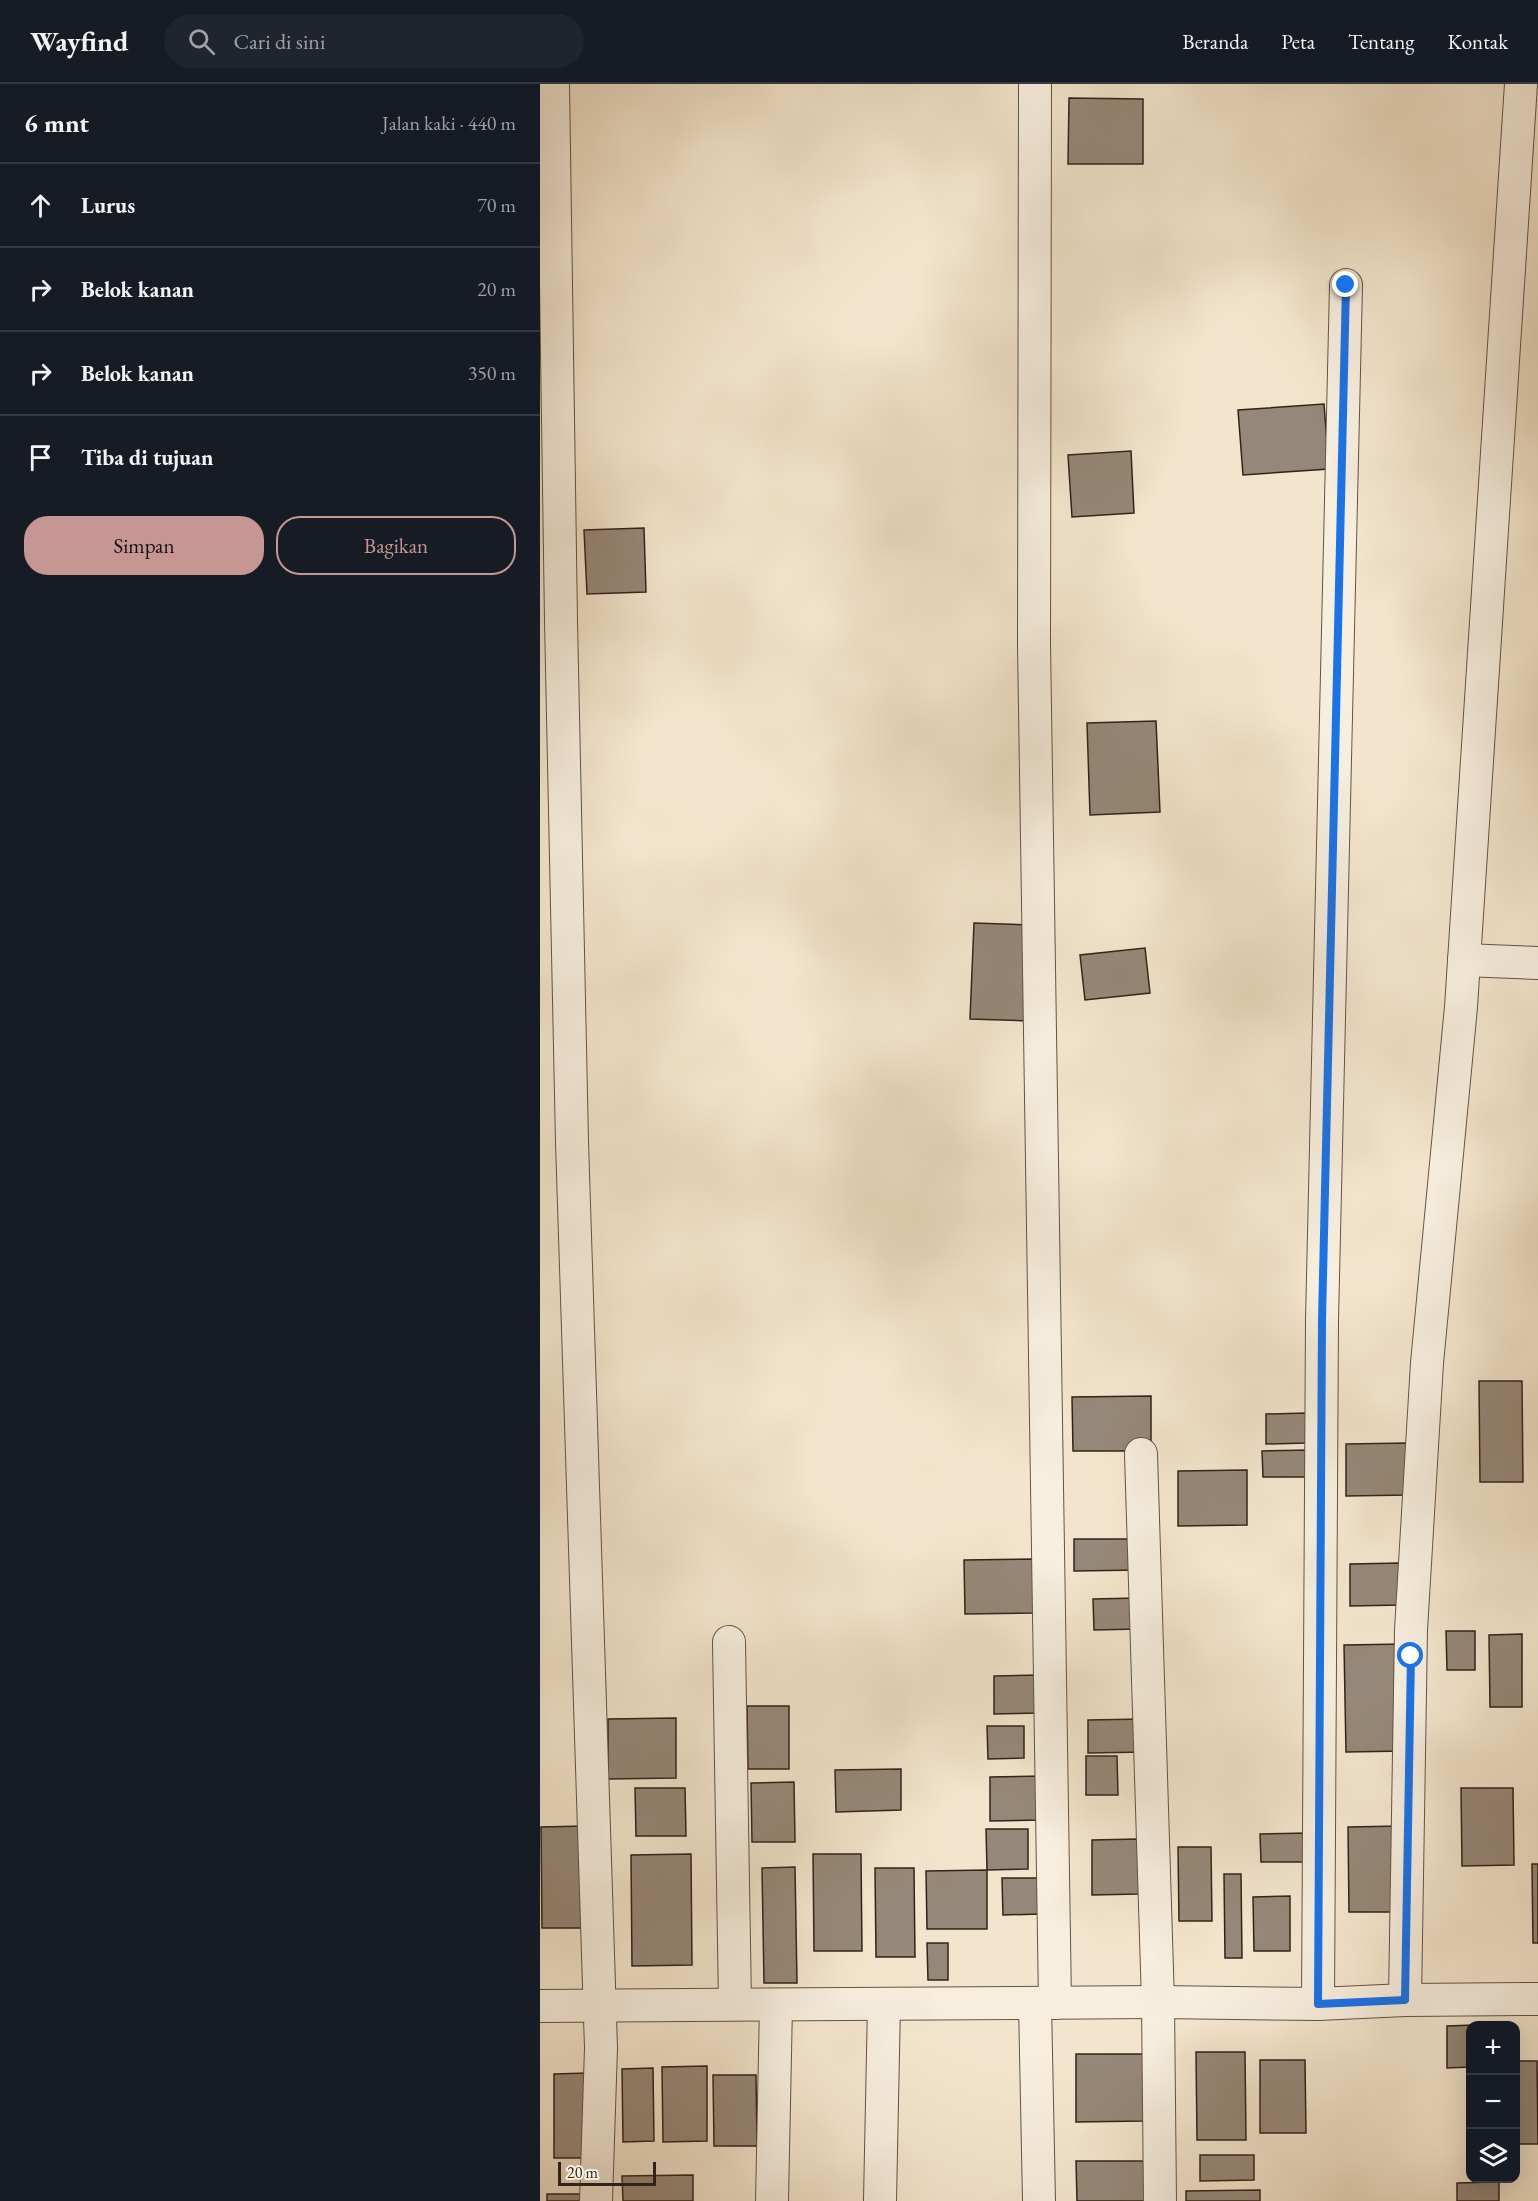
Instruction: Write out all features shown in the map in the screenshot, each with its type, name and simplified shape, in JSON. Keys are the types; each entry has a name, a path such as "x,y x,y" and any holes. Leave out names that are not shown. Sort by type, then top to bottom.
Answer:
{"street":[{"path":"553,84 571,1107 601,2048 596,2201"},
{"path":"1035,84 1034,644 1046,2003 1039,2201"},
{"path":"1405,2000 1415,1572 1427,1363 1464,960 1521,84"},
{"path":"1318,2004 1322,1320 1346,285"},
{"path":"1464,960 1538,963"},
{"path":"1141,1454 1158,2002 1160,2201"},
{"path":"729,1642 735,2004"},
{"path":"540,2006 1158,2002 1318,2004 1405,2000 1538,1999"},
{"path":"879,2201 884,2004"},
{"path":"772,2201 776,2005"}],"building":[{"path":"1069,98 1143,99 1143,164 1068,164"},
{"path":"1324,404 1329,469 1243,475 1238,410"},
{"path":"1131,451 1134,513 1072,517 1068,455"},
{"path":"644,528 646,592 587,594 584,530"},
{"path":"1156,721 1160,812 1090,815 1087,723"},
{"path":"974,923 1034,925 1030,1021 970,1019"},
{"path":"1145,948 1150,993 1085,1000 1080,955"},
{"path":"1479,1381 1522,1381 1523,1482 1480,1482"},
{"path":"1151,1396 1151,1451 1073,1451 1072,1397"},
{"path":"1306,1413 1306,1443 1266,1444 1266,1414"},
{"path":"1409,1443 1409,1495 1346,1496 1346,1444"},
{"path":"1310,1450 1310,1477 1263,1477 1262,1451"},
{"path":"1247,1470 1247,1525 1178,1526 1178,1471"},
{"path":"1074,1539 1139,1539 1139,1570 1074,1571"},
{"path":"1035,1559 1035,1613 965,1614 964,1560"},
{"path":"1401,1563 1401,1605 1350,1606 1350,1564"},
{"path":"1138,1598 1138,1629 1094,1630 1093,1599"},
{"path":"1446,1631 1475,1631 1475,1670 1447,1670"},
{"path":"1522,1634 1522,1707 1490,1707 1489,1635"},
{"path":"1404,1644 1405,1751 1346,1752 1344,1645"},
{"path":"1040,1675 1040,1713 994,1714 994,1676"},
{"path":"747,1706 789,1706 789,1769 748,1769"},
{"path":"676,1718 676,1778 608,1779 608,1719"},
{"path":"1144,1719 1145,1752 1088,1753 1088,1720"},
{"path":"987,1726 1024,1726 1024,1758 988,1759"},
{"path":"1086,1756 1117,1756 1118,1795 1086,1795"},
{"path":"901,1769 901,1810 836,1812 835,1770"},
{"path":"1042,1776 1042,1820 990,1821 990,1777"},
{"path":"794,1782 795,1842 752,1842 751,1783"},
{"path":"635,1788 685,1788 686,1836 636,1836"},
{"path":"1461,1788 1513,1788 1514,1865 1462,1866"},
{"path":"584,1826 585,1928 542,1928 541,1827"},
{"path":"1401,1826 1402,1912 1349,1912 1348,1827"},
{"path":"986,1829 1028,1829 1028,1869 987,1870"},
{"path":"1308,1833 1308,1862 1261,1862 1260,1834"},
{"path":"1138,1839 1139,1894 1092,1895 1092,1840"},
{"path":"1178,1847 1211,1847 1212,1921 1179,1921"},
{"path":"691,1854 692,1965 632,1966 631,1855"},
{"path":"813,1854 861,1854 862,1951 814,1951"},
{"path":"1532,1864 1538,1864 1538,1943 1533,1943"},
{"path":"795,1867 797,1983 764,1983 762,1868"},
{"path":"875,1868 914,1868 915,1957 876,1957"},
{"path":"987,1870 987,1929 927,1929 926,1871"},
{"path":"1224,1874 1241,1874 1242,1958 1225,1958"},
{"path":"1002,1878 1040,1878 1040,1914 1003,1915"},
{"path":"1290,1896 1290,1951 1254,1951 1253,1897"},
{"path":"927,1943 948,1943 948,1980 928,1980"},
{"path":"1466,2025 1466,2067 1447,2068 1447,2026"},
{"path":"1196,2052 1245,2052 1246,2140 1197,2140"},
{"path":"1076,2054 1143,2054 1144,2121 1076,2122"},
{"path":"1260,2060 1305,2060 1306,2133 1260,2133"},
{"path":"1520,2061 1537,2061 1538,2144 1520,2144"},
{"path":"707,2066 707,2141 663,2142 662,2067"},
{"path":"653,2068 654,2141 623,2142 622,2069"},
{"path":"587,2073 588,2158 554,2158 554,2074"},
{"path":"713,2075 756,2075 757,2146 714,2146"},
{"path":"1200,2155 1254,2155 1254,2180 1200,2181"},
{"path":"1076,2161 1150,2161 1150,2201 1077,2201"},
{"path":"693,2175 693,2201 623,2201 622,2176"},
{"path":"1457,2183 1499,2183 1499,2201 1457,2201"},
{"path":"1260,2190 1260,2201 1186,2201 1186,2191"},
{"path":"547,2194 586,2194 586,2201 547,2201"}],"route":[{"path":"1346,285 1322,1320 1318,2004 1405,2000 1411,1656"}]}
